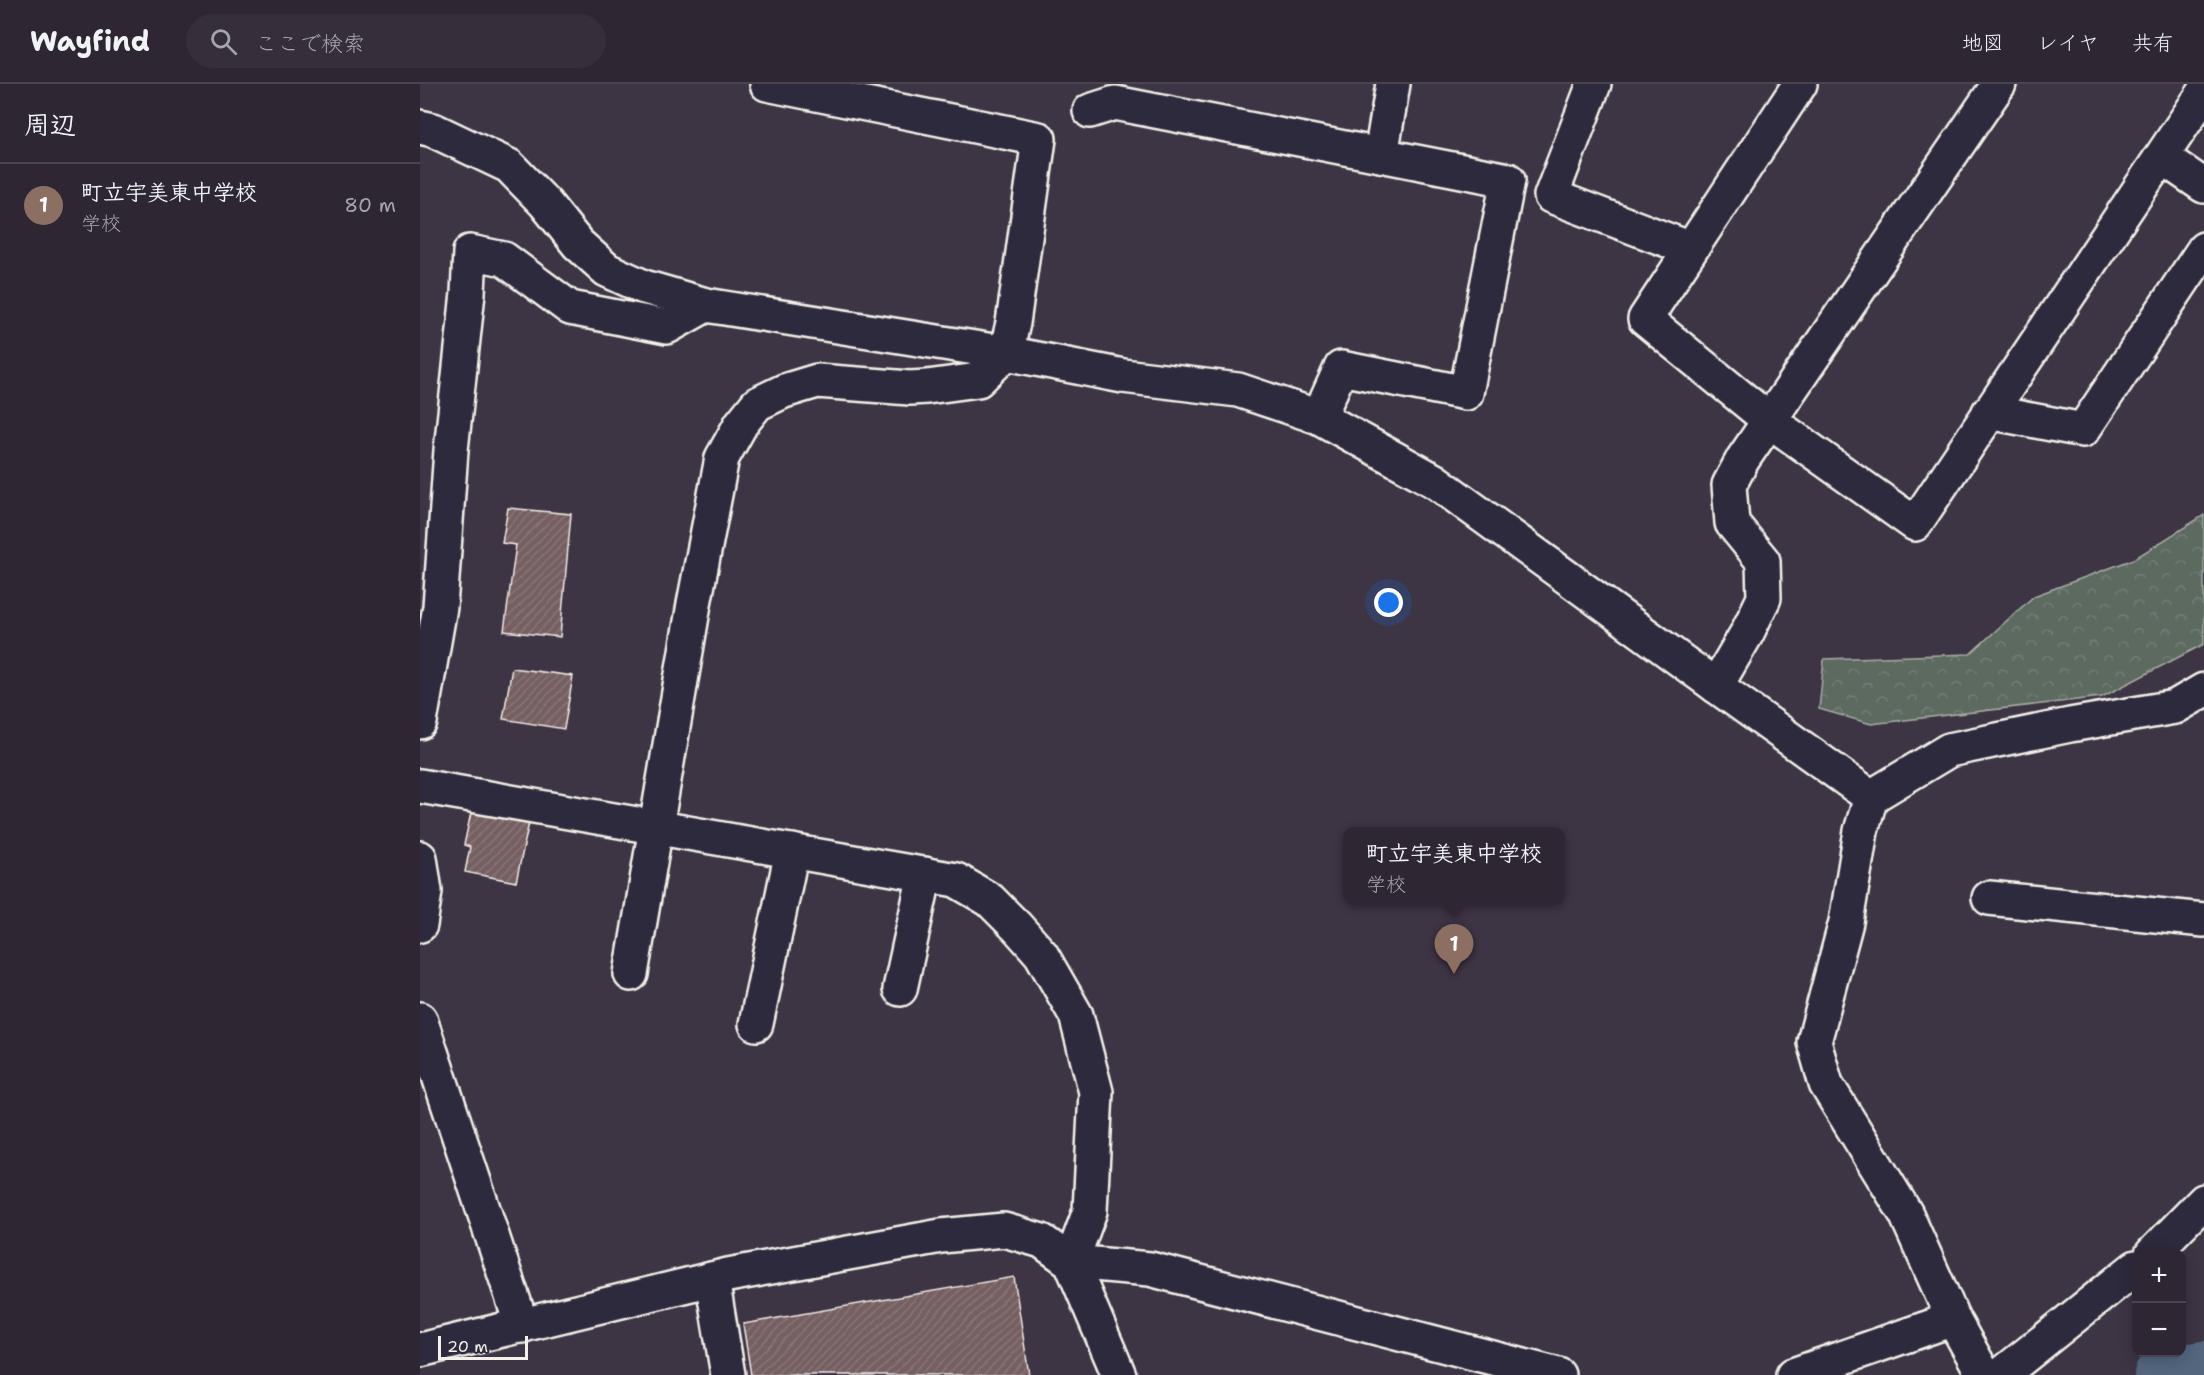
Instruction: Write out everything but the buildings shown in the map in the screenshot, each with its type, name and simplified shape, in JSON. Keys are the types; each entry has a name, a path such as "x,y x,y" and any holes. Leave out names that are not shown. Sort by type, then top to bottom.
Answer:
{"street":[{"path":"631,974 692,616 722,458 741,424 757,404 784,391 817,381 910,388 978,380 1006,353 1013,323 1038,139 767,84"},
{"path":"1381,155 1393,84"},
{"path":"1594,84 1551,196 1691,249"},
{"path":"1800,84 1645,319 1770,421 1915,524 2204,93"},
{"path":"1716,686 1747,633 1764,598 1763,561 1732,522 1728,485 1743,459 1999,84"},
{"path":"1090,111 1114,103 1508,180 1466,393 1341,368 1319,417"},
{"path":"420,127 433,130 509,166 545,203 578,244 607,270 644,287 706,305 1006,353 1124,376 1238,390 1319,417 1435,481 1871,797"},
{"path":"2162,157 2204,186"},
{"path":"1989,412 2083,430 2204,249"},
{"path":"420,722 440,607 451,450 468,293 470,252 504,259 570,308 667,327 706,305"},
{"path":"1984,1375 1953,1319 1906,1214 1826,1084 1814,1042 1846,922 1861,831 1871,797 1949,750 2070,725 2175,707 2204,690"},
{"path":"420,786 956,880 990,900 1041,954 1076,1015 1096,1092 1090,1211 1071,1262 1119,1375"},
{"path":"756,1024 792,851"},
{"path":"420,858 425,891 420,926"},
{"path":"900,989 925,874"},
{"path":"1989,898 2204,920"},
{"path":"420,1019 522,1326"},
{"path":"2156,1249 2204,1202"},
{"path":"420,1350 712,1279 941,1236 1004,1230 1042,1241 1071,1262 1150,1269 1558,1375"},
{"path":"2001,1375 2132,1270"},
{"path":"712,1279 728,1375"},
{"path":"1793,1375 1953,1319"}],"green space":[{"path":"2204,515 2204,644 2102,697 1871,724 1819,709 1824,659 1970,654 2034,596 2134,559"}],"waterway":[{"path":"2161,1375 2204,1368"}],"place":[{"name":"町立宇美東中学校","path":"1454,974"}]}
